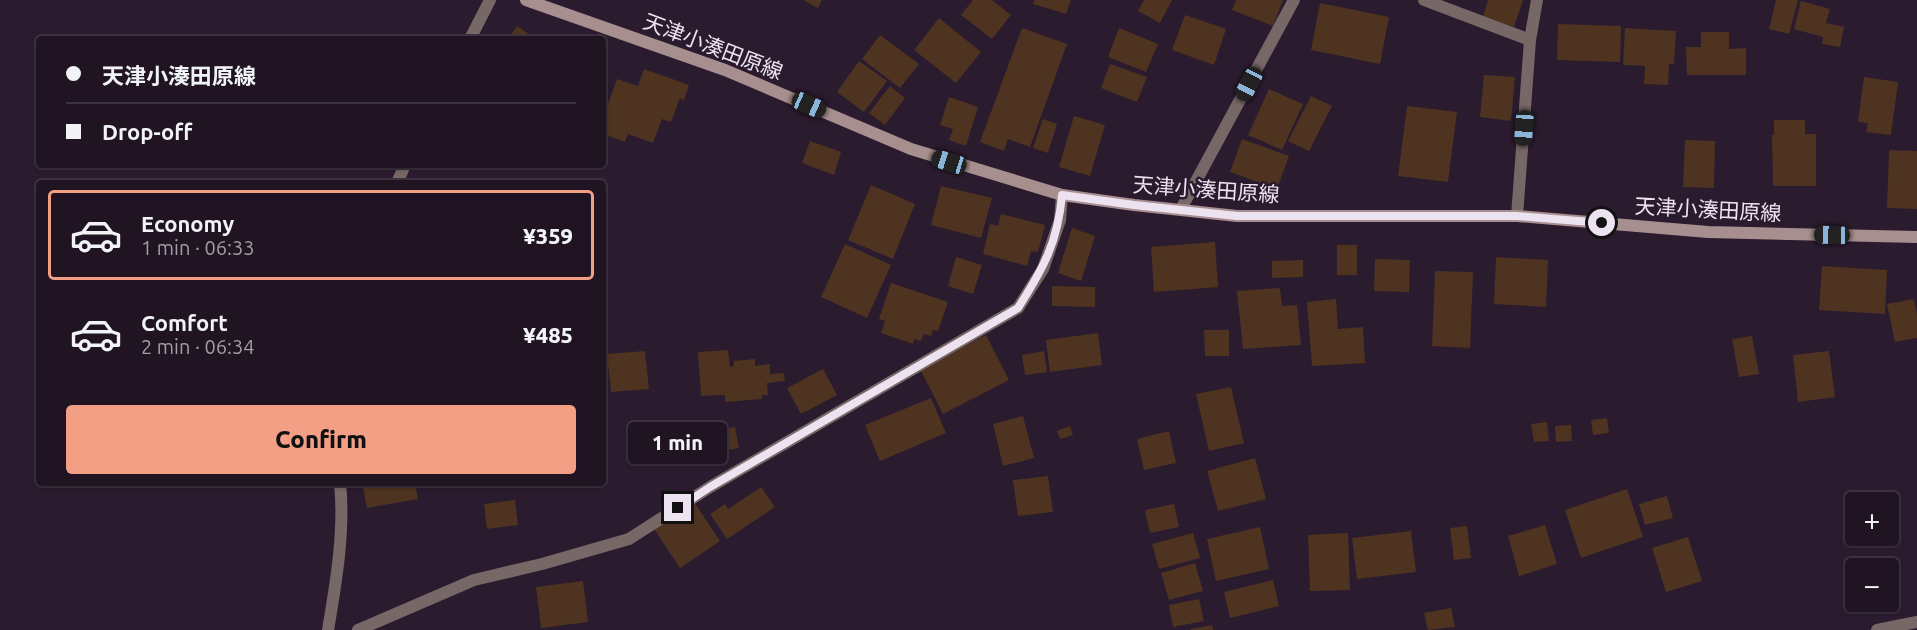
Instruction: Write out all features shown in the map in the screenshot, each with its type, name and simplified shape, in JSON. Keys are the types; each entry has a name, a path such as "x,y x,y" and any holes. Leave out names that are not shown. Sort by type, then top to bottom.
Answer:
{"main road":[{"name":"天津小湊田原線","path":"526,0 725,70 911,150 1062,195 1237,216 1517,216 1708,232 1917,237"}],"street":[{"path":"472,36 490,0"},
{"path":"1181,209 1294,0"},
{"path":"1424,0 1530,40"},
{"path":"1517,216 1530,40 1537,0"},
{"path":"358,630 474,580 542,564 629,539 710,487 1018,308 1043,269 1060,220 1062,195"},
{"path":"328,630 336,580 342,498 340,486"},
{"path":"1877,630 1917,622"}],"building":[{"path":"803,0 822,0 818,8"},
{"path":"973,0 992,0 1011,15 992,39 961,15"},
{"path":"1035,0 1071,0 1066,14 1033,4"},
{"path":"1144,0 1172,0 1160,23 1138,11"},
{"path":"1236,0 1283,0 1273,26 1232,10"},
{"path":"1488,0 1523,0 1514,27 1483,17"},
{"path":"1776,0 1798,0 1789,34 1769,29"},
{"path":"1801,1 1830,9 1826,23 1844,27 1840,47 1822,44 1823,37 1794,29"},
{"path":"1320,3 1389,17 1380,64 1311,50"},
{"path":"1185,15 1226,29 1214,65 1172,50"},
{"path":"939,18 981,52 956,83 914,50"},
{"path":"1558,24 1621,26 1620,62 1557,60"},
{"path":"517,26 532,36 510,36"},
{"path":"1022,28 1067,44 1030,147 1008,139 1004,151 980,142"},
{"path":"1119,28 1158,44 1146,72 1108,57"},
{"path":"1625,28 1676,31 1674,64 1669,64 1668,85 1644,84 1645,66 1623,65"},
{"path":"1701,32 1729,32 1729,49 1746,48 1746,75 1687,75 1686,47 1701,47"},
{"path":"880,35 919,64 900,88 862,59"},
{"path":"859,61 887,81 864,112 837,92"},
{"path":"1110,64 1147,77 1137,102 1101,88"},
{"path":"644,69 689,85 684,100 680,98 671,122 662,119 653,143 628,134 625,142 606,135 606,110 617,79 638,86"},
{"path":"1484,75 1515,77 1511,121 1480,117"},
{"path":"1864,77 1898,82 1891,135 1866,132 1868,123 1858,122"},
{"path":"890,86 905,98 885,125 869,113"},
{"path":"1269,89 1303,104 1282,150 1248,135"},
{"path":"1311,96 1332,106 1309,151 1288,141"},
{"path":"949,97 978,107 966,146 949,140 953,129 940,125"},
{"path":"1407,106 1457,112 1448,182 1398,176"},
{"path":"1074,116 1105,125 1090,176 1059,167"},
{"path":"1043,119 1057,124 1048,153 1033,148"},
{"path":"1774,120 1805,120 1805,134 1816,134 1816,186 1773,186"},
{"path":"1242,139 1289,156 1277,189 1230,172"},
{"path":"1685,140 1715,141 1714,188 1683,187"},
{"path":"810,141 841,152 834,175 802,163"},
{"path":"1889,150 1917,151 1917,209 1887,208"},
{"path":"871,185 915,204 893,259 848,240"},
{"path":"941,186 992,198 981,238 931,225"},
{"path":"1001,214 1045,225 1038,252 1031,251 1027,266 983,254 990,224 998,226"},
{"path":"1072,228 1095,236 1081,281 1058,273"},
{"path":"1215,242 1218,287 1154,292 1151,247"},
{"path":"845,244 891,265 867,318 821,297"},
{"path":"1337,245 1357,245 1357,275 1337,275"},
{"path":"956,257 982,265 973,294 948,286"},
{"path":"1496,257 1548,260 1546,307 1494,304"},
{"path":"1375,259 1410,260 1409,292 1374,291"},
{"path":"1303,260 1303,277 1272,278 1272,261"},
{"path":"1822,266 1887,270 1885,314 1819,310"},
{"path":"1435,271 1473,272 1470,348 1432,346"},
{"path":"891,283 948,302 938,331 933,330 931,336 924,334 921,341 914,339 913,344 881,333 885,321 879,319"},
{"path":"1052,286 1095,287 1095,307 1052,306"},
{"path":"1280,288 1282,306 1297,305 1301,345 1243,349 1237,291"},
{"path":"1336,299 1338,329 1363,327 1365,363 1312,366 1307,302"},
{"path":"1914,299 1917,314 1917,338 1895,342 1887,304"},
{"path":"606,309 608,309 606,354"},
{"path":"1204,330 1229,330 1229,356 1205,356"},
{"path":"1098,333 1102,365 1050,372 1046,340"},
{"path":"986,335 1009,380 943,414 920,369"},
{"path":"1752,336 1759,374 1739,377 1732,339"},
{"path":"728,350 730,367 734,366 734,361 755,359 755,366 770,364 770,374 784,373 785,381 767,383 768,395 762,395 762,399 725,402 725,395 701,396 698,352"},
{"path":"645,351 649,389 611,392 607,354"},
{"path":"1044,351 1047,372 1025,375 1022,355"},
{"path":"1829,351 1835,397 1798,402 1793,355"},
{"path":"823,369 837,395 801,414 787,388"},
{"path":"1231,387 1244,443 1209,451 1196,394"},
{"path":"931,398 946,433 880,461 865,425"},
{"path":"1023,416 1034,458 1003,466 993,424"},
{"path":"1607,418 1609,433 1593,435 1591,420"},
{"path":"1547,422 1549,441 1534,442 1531,424"},
{"path":"1571,425 1572,441 1556,442 1555,426"},
{"path":"1070,426 1073,435 1060,439 1057,431"},
{"path":"735,427 739,448 716,452 713,431"},
{"path":"1169,431 1176,463 1144,470 1137,439"},
{"path":"1255,458 1266,499 1218,511 1207,471"},
{"path":"1048,476 1053,512 1018,516 1013,480"},
{"path":"363,486 416,486 418,499 367,508"},
{"path":"761,487 775,507 727,539 710,514 725,504 728,509"},
{"path":"1627,489 1643,537 1581,558 1565,510"},
{"path":"1667,496 1673,518 1645,525 1639,504"},
{"path":"515,500 518,525 487,529 484,504"},
{"path":"694,502 720,541 680,568 654,529"},
{"path":"1174,504 1179,527 1150,533 1145,510"},
{"path":"1545,525 1557,564 1519,576 1508,536"},
{"path":"1467,526 1471,558 1454,560 1450,528"},
{"path":"1260,527 1269,569 1216,581 1207,539"},
{"path":"1411,531 1416,572 1357,579 1352,538"},
{"path":"1193,533 1200,558 1159,569 1152,544"},
{"path":"1348,533 1350,590 1310,591 1308,535"},
{"path":"1688,537 1702,581 1666,592 1652,548"},
{"path":"1195,563 1203,591 1169,600 1161,573"},
{"path":"1273,580 1279,606 1230,618 1224,592"},
{"path":"583,581 588,622 541,628 536,587"},
{"path":"1199,599 1204,621 1173,627 1169,605"},
{"path":"1451,608 1455,627 1428,630 1424,613"},
{"path":"1212,625 1213,630 1191,630 1191,629"}],"route":[{"path":"678,508 710,487 1018,308 1043,269 1060,220 1062,195 1237,216 1517,216 1602,223"}]}
